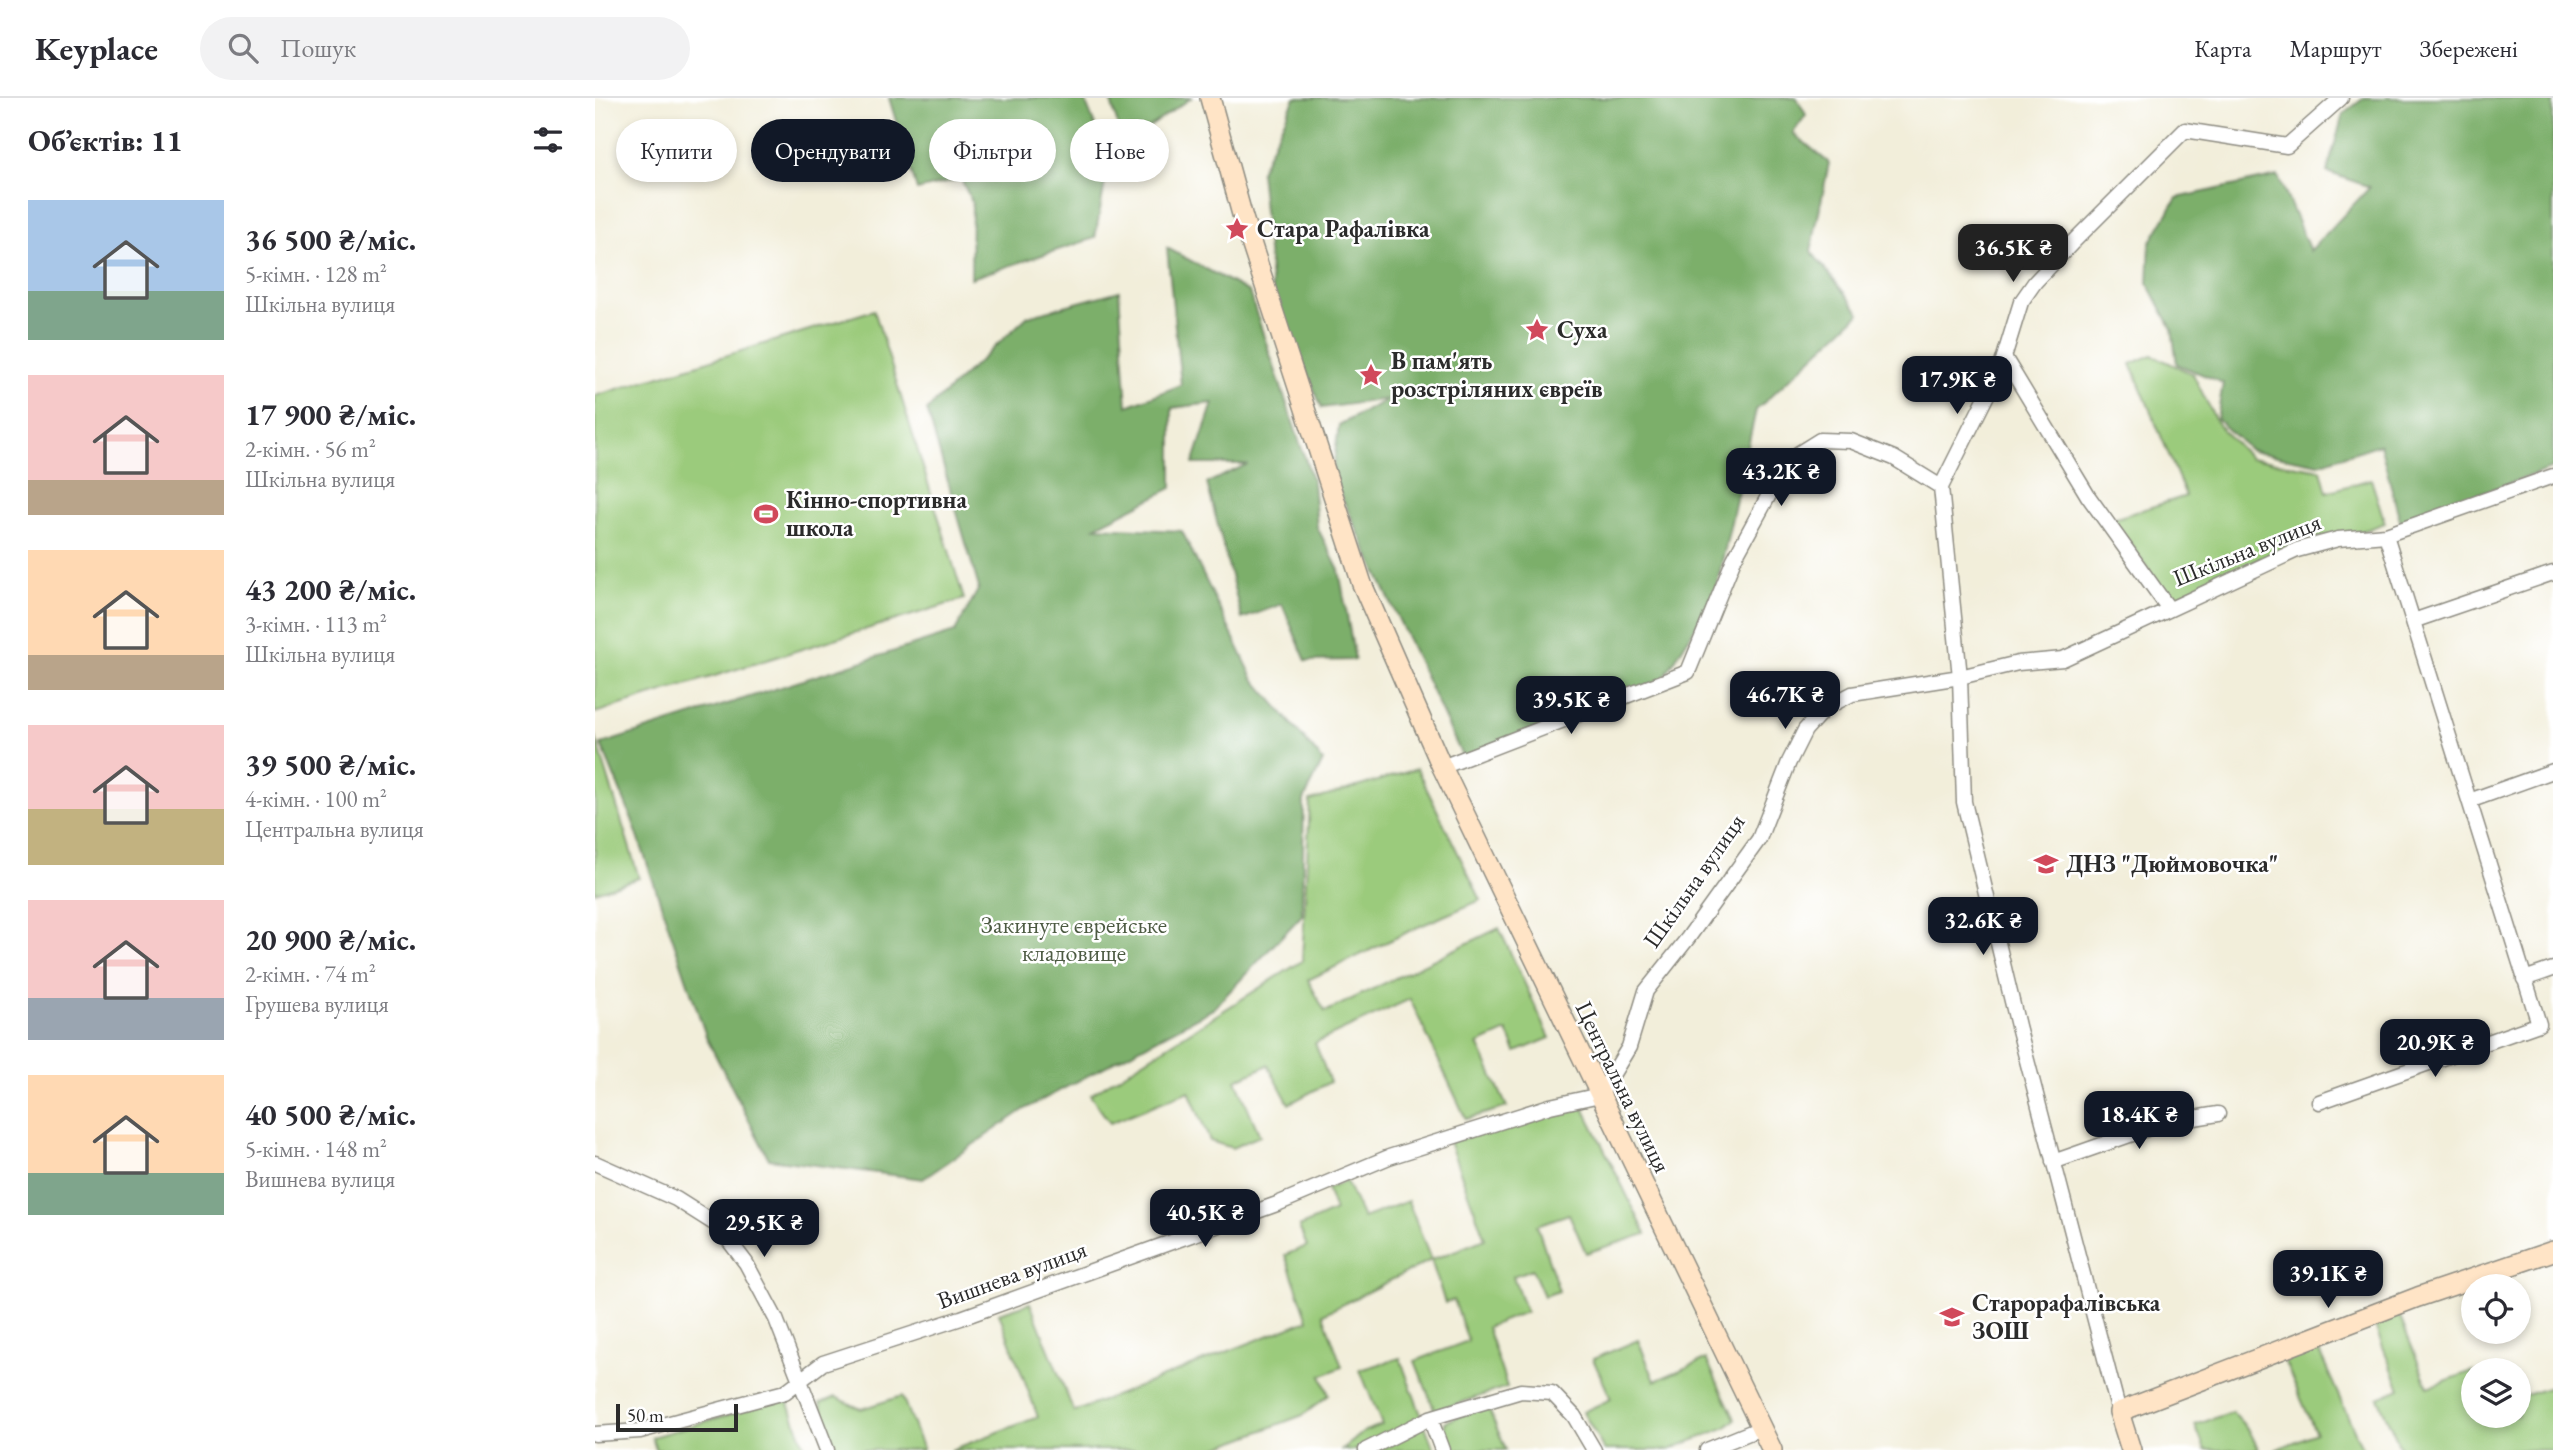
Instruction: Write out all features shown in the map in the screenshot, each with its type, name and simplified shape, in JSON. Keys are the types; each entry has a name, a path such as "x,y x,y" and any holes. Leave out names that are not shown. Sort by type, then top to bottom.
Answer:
{"main road":[{"name":"Центральна вулиця","path":"1210,98 1243,218 1361,584 1442,767 1772,1450"},
{"path":"2131,1450 2119,1412 2418,1297 2553,1251"}],"street":[{"path":"2119,1412 2018,1026 1964,802 1959,677 1941,487 2001,367 2021,302 2035,282 2185,130 2287,146 2341,98"},
{"name":"Шкільна вулиця","path":"2004,357 2088,496 2169,608"},
{"path":"1442,767 1688,672 1734,559 1788,460 1820,440 1851,441 1893,458 1941,487"},
{"name":"Шкільна вулиця","path":"1600,1096 1629,1047 1646,990 1688,938 1759,839 1789,761 1805,730 1825,708 1852,694 1959,677 2018,663 2063,659 2297,550 2338,539 2386,534 2553,476"},
{"path":"2319,1102 2539,1024 2386,534"},
{"path":"2413,621 2553,573"},
{"path":"2469,801 2553,771"},
{"path":"2524,979 2553,969"},
{"name":"Вишнева вулиця","path":"595,1434 640,1431 785,1392 823,1363 961,1318 1263,1209 1389,1157 1551,1106 1600,1096"},
{"path":"2053,1162 2164,1123 2218,1114"},
{"path":"595,1163 676,1199 717,1225 746,1263 770,1308 827,1450"},
{"path":"1366,1450 1430,1418 1521,1391 1552,1393 1574,1416 1594,1450"},
{"path":"1430,1418 1442,1450"},
{"path":"1707,1450 1761,1428"}],"green space":[{"path":"889,98 1084,98 1092,119 1070,119 1070,182 1105,182 1095,238 971,278 972,202 962,182 1056,182 1056,119 929,119 929,182 949,182 917,190 915,182 915,119 895,119"},
{"path":"1110,98 1191,98 1161,119 1116,119"},
{"path":"1295,98 1797,98 1806,115 1793,133 1829,163 1811,251 1860,313 1756,410 1714,598 1656,690 1463,758 1332,476 1339,425 1388,399 1322,408 1272,291 1260,171"},
{"path":"2364,98 2553,98 2553,468 2400,521 2380,444 2319,464 2251,451 2217,419 2223,383 2177,364 2172,329 2148,283 2150,243 2177,198 2278,176 2310,251 2370,187 2327,172 2343,114"},
{"name":"Закинуте єврейське кладовище","path":"1167,248 1249,292 1313,482 1317,527 1339,570 1355,660 1306,661 1282,604 1242,619 1207,483 1248,464 1193,464 1213,403 1172,408 1172,488 1095,527 1182,531 1253,678 1323,761 1304,800 1302,915 1213,1009 1025,1109 923,1179 769,1159 707,1039 632,819 601,744 955,632 979,588 927,410 1028,316 1119,291 1127,406 1181,385"},
{"name":"Кінно-спортивна школа","path":"874,310 964,599 595,713 595,396"},
{"path":"2152,355 2193,374 2218,425 2250,458 2321,470 2327,492 2371,479 2385,523 2363,531 2301,540 2175,599 2168,597 2113,519 2186,496 2131,364"},
{"path":"595,735 639,878 595,892"},
{"path":"1417,769 1481,900 1308,980 1325,1012 1499,928 1550,1038 1516,1052 1507,1031 1478,1044 1507,1107 1466,1119 1410,999 1315,1043 1330,1082 1289,1104 1268,1065 1236,1080 1260,1136 1232,1148 1210,1141 1189,1091 1110,1123 1090,1095 1302,961 1310,801"},
{"path":"1583,1106 1646,1234 1586,1253 1569,1214 1537,1225 1559,1291 1544,1296 1532,1269 1513,1276 1526,1312 1487,1327 1507,1387 1435,1411 1415,1361 1468,1341 1454,1300 1445,1303 1431,1260 1485,1239 1449,1142"},
{"path":"1346,1181 1363,1218 1408,1201 1431,1260 1323,1314 1342,1367 1321,1376 1329,1395 1303,1415 1211,1450 951,1450 1038,1417 999,1313 1030,1303 1074,1412 1308,1320 1285,1255 1307,1246 1299,1227 1335,1211 1327,1189"},
{"path":"2398,1312 2428,1387 2461,1375 2461,1428 2531,1428 2531,1394 2553,1386 2553,1450 2393,1450 2400,1447 2378,1398 2400,1389 2373,1322"},
{"path":"1638,1340 1655,1381 1706,1359 1735,1419 1727,1427 1669,1450 1604,1450 1583,1412 1611,1399 1593,1359"},
{"path":"2316,1345 2363,1450 2275,1450 2316,1433 2283,1358"},
{"path":"1400,1358 1434,1450 1342,1450 1365,1431 1382,1425 1360,1370"},
{"path":"902,1396 923,1450 835,1450 820,1403 836,1397 861,1409"},
{"path":"787,1398 806,1450 656,1450 652,1437"},
{"path":"1487,1405 1506,1450 1448,1450 1444,1440 1445,1422"},
{"path":"2232,1412 2249,1430 2259,1450 2205,1450 2195,1425"}],"place":[{"name":"Стара Рафалівка","path":"1237,229"},
{"name":"Суха","path":"1537,330"},
{"name":"В пам'ять розстріляних євреїв","path":"1371,375"},
{"name":"Кінно-спортивна школа","path":"766,514"},
{"name":"ДНЗ \"Дюймовочка\"","path":"2046,864"},
{"name":"Старорафалівська ЗОШ","path":"1952,1317"}]}
